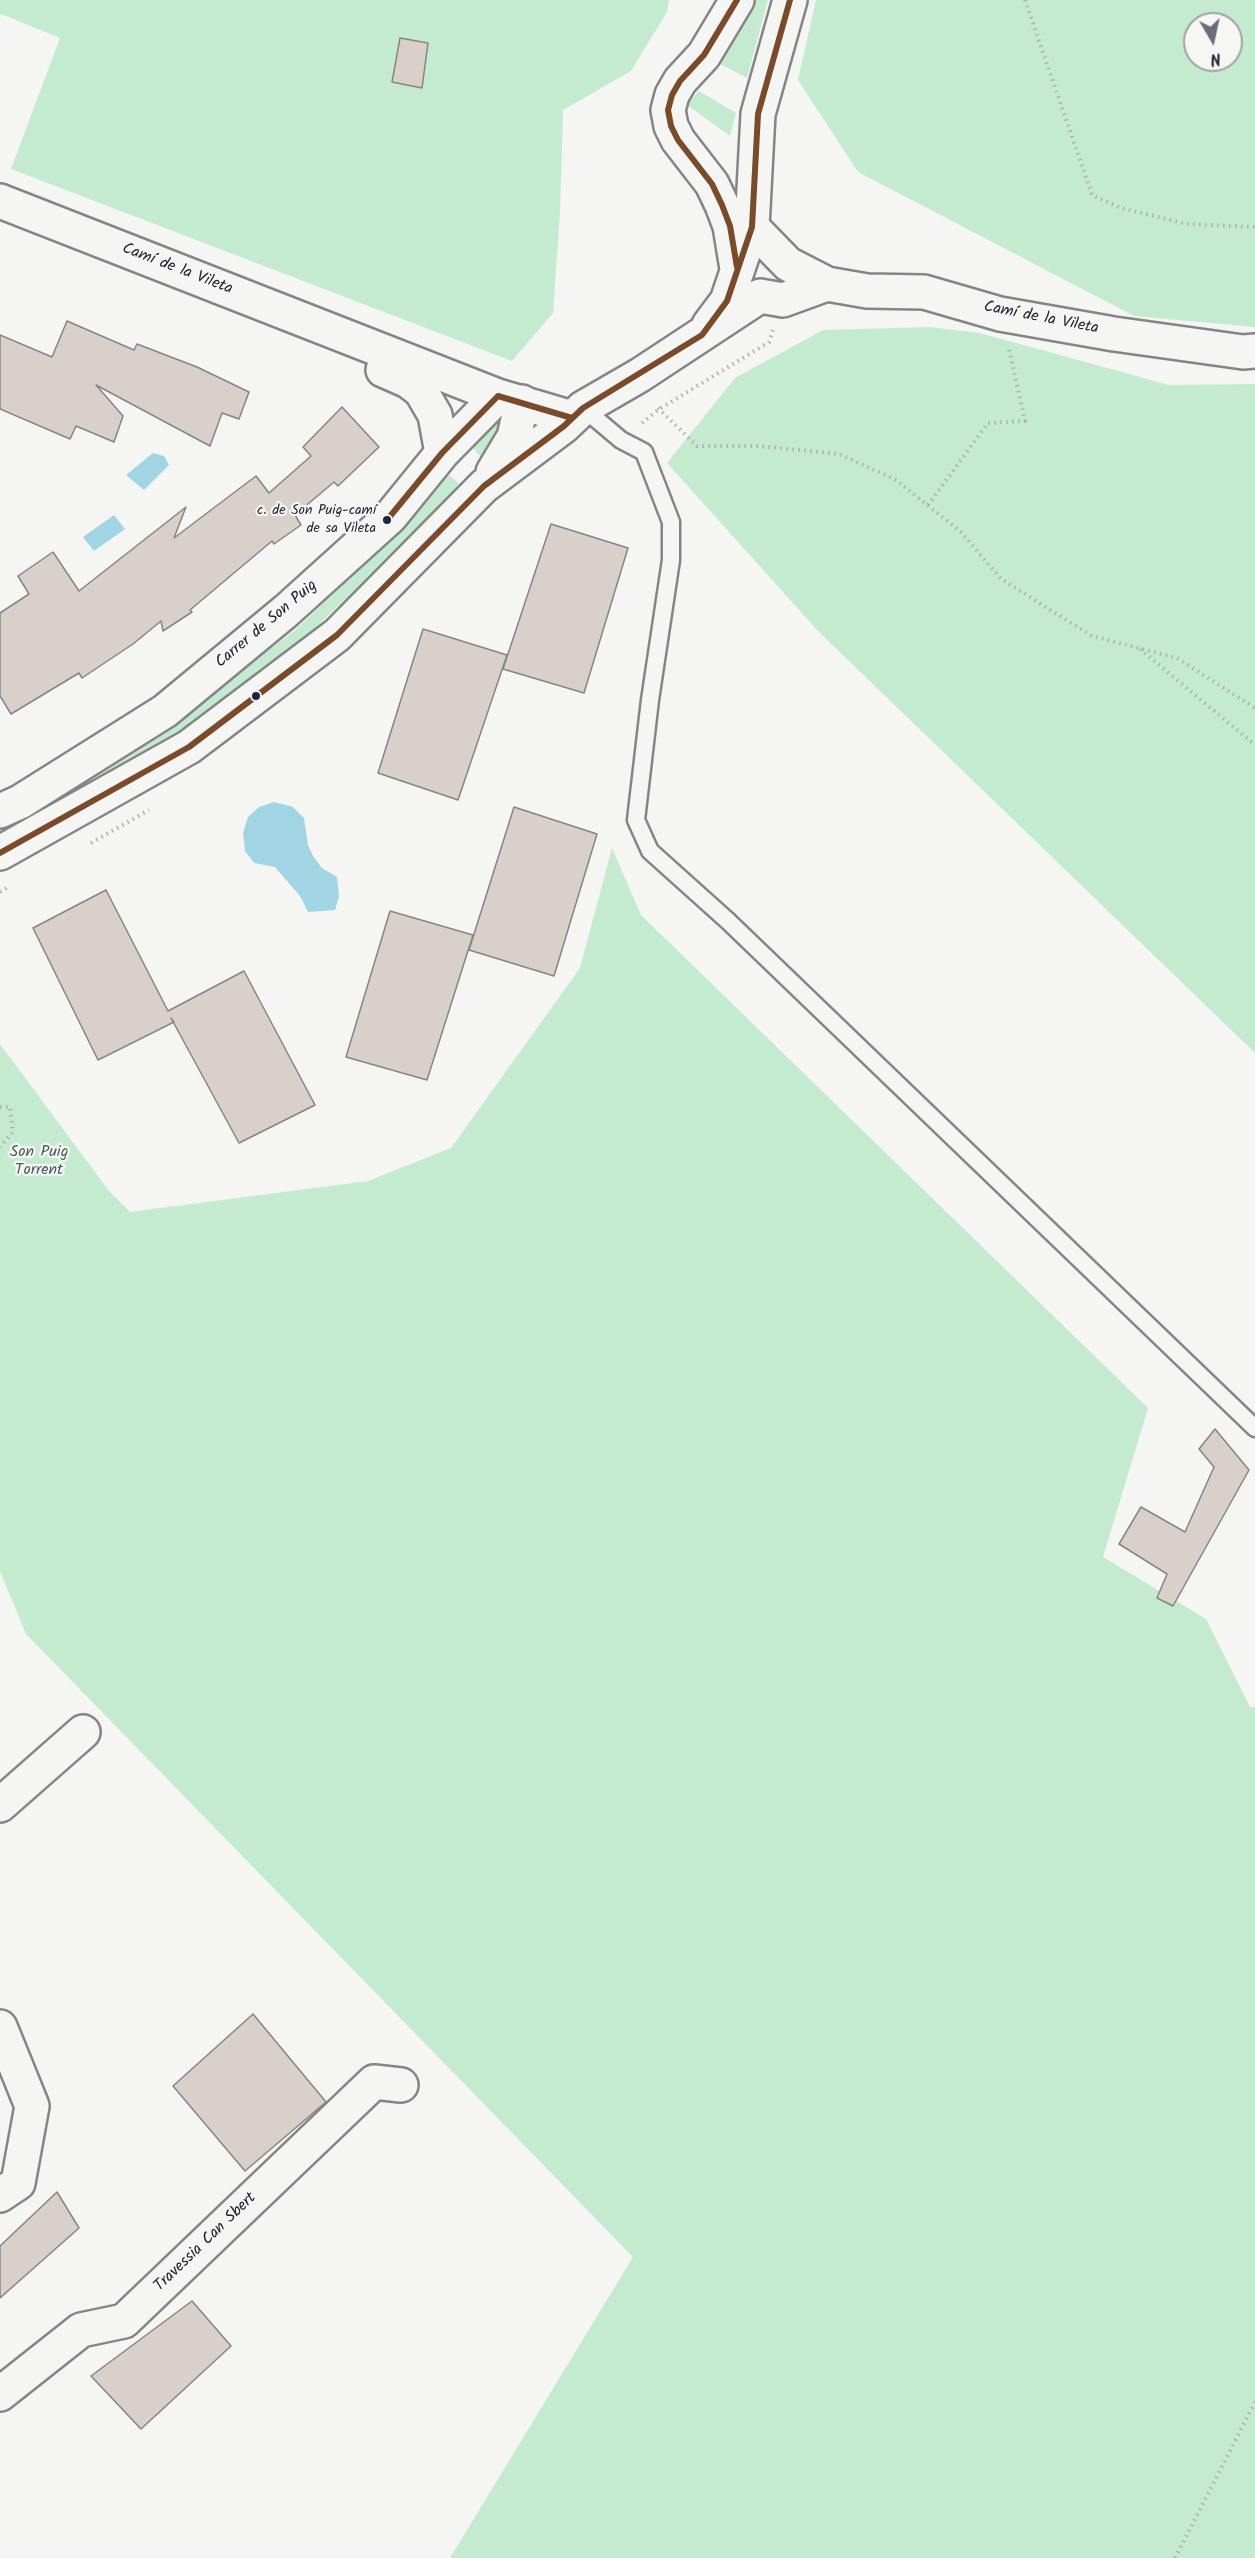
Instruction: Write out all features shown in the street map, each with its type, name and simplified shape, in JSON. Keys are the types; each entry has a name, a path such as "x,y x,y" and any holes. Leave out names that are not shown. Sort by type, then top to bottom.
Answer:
{"street":[{"path":"737,0 704,56 680,81 672,95 668,110 671,126 678,140 711,184 722,205 749,285"},
{"path":"749,285 758,114 790,0"},
{"name":"Camí de la Vileta","path":"0,201 510,399 578,413"},
{"name":"Camí de la Vileta","path":"752,227 788,264 827,284 867,291 924,292 1000,314 1114,334 1243,352 1255,351"},
{"name":"Camí de la Vileta","path":"749,285 783,300 827,284"},
{"path":"0,853 189,747 328,642 484,486 578,413 702,335 727,301 749,285"},
{"path":"354,340 372,365 408,381 421,391 435,415 442,453"},
{"path":"484,486 514,438 510,399"},
{"name":"Carrer de Son Puig","path":"0,811 20,802 165,711 286,611 390,517 442,453 510,399"},
{"path":"0,1805 83,1732"},
{"path":"0,2027 32,2106 0,2214"},
{"name":"Travessia Can Sbert","path":"0,2394 81,2330 124,2321 374,2082 401,2085"}],"lane":[{"path":"578,413 644,452 671,522 671,560 650,700 636,820 650,850 728,921 1255,1428"}],"path":[{"path":"1025,0 1092,195 1121,208 1187,224 1255,227"},
{"path":"928,505 988,423 1025,421 1000,314"},
{"path":"640,375 658,410 697,446 758,446 839,454 896,480 961,532 1001,579 1092,636 1177,658 1255,708"},
{"path":"1139,648 1255,745"},
{"path":"0,1107 10,1107 13,1132 0,1147"},
{"path":"1175,2558 1255,2402"}],"green space":[{"path":"0,0 669,0 667,12 631,71 563,110 560,212 553,313 512,361 11,169 60,38 1,14 0,16"},
{"path":"751,0 768,0 747,78 720,64"},
{"path":"816,0 1255,0 1255,327 1134,316 858,172 798,80"},
{"path":"699,91 736,113 730,136 687,105"},
{"path":"930,327 980,333 1169,385 1255,384 1255,1053 819,632 667,463 735,378 823,330"},
{"path":"502,417 509,419 483,459 472,447"},
{"path":"449,475 459,484 423,524 312,631 280,658 203,718 102,783 0,841 0,825 150,739 294,631 355,573"},
{"name":"Son Puig Torrent","path":"612,848 641,915 1148,1408 1103,1557 1206,1619 1250,1707 1255,1707 1255,2558 450,2558 633,2257 26,1634 0,1571 0,1044 109,1191 130,1212 368,1181 451,1148 580,968"}],"water":[{"path":"153,453 164,456 169,465 144,490 126,475"},
{"path":"114,515 125,529 94,551 83,537"},
{"path":"274,802 293,807 304,818 308,845 313,856 322,868 337,877 339,897 335,910 308,912 300,896 275,867 254,863 245,851 243,833 248,817 259,807"}],"building":[{"path":"400,38 428,43 422,88 392,82"},
{"path":"67,321 134,350 137,344 197,367 249,392 239,419 222,413 210,446 96,385 123,416 114,442 76,426 70,439 0,409 0,335 52,357"},
{"path":"342,407 379,447 338,486 334,482 295,515 301,525 274,544 272,541 190,610 192,612 163,631 161,621 133,644 82,678 79,673 11,714 0,696 0,613 29,594 18,576 53,552 79,591 186,507 174,538 256,476 269,493 311,456 303,447"},
{"path":"551,524 628,548 584,693 503,669"},
{"path":"423,629 507,655 458,800 378,773"},
{"path":"514,807 597,834 554,976 469,950"},
{"path":"106,890 168,1011 244,971 315,1105 239,1143 173,1022 98,1060 33,928"},
{"path":"390,911 473,935 427,1080 346,1057"},
{"path":"1215,1429 1249,1470 1173,1606 1157,1598 1167,1574 1119,1544 1141,1507 1185,1532 1214,1467 1199,1449"},
{"path":"253,2014 326,2102 245,2171 173,2086"},
{"path":"57,2192 79,2228 0,2298 0,2246"},
{"path":"192,2301 231,2346 141,2429 91,2376"}],"transit line":[{"path":"737,0 704,55 680,81 672,95 668,110 671,126 678,140 712,184 722,205 730,226 737,267"},
{"path":"0,853 189,747 337,635 484,486 564,426 583,408 702,335 727,301 752,227 758,114 790,0"},
{"path":"387,520 442,453 498,396 572,418"}],"place":[{"name":"c. de Son Puig-camí de sa Vileta","path":"387,520"}]}
